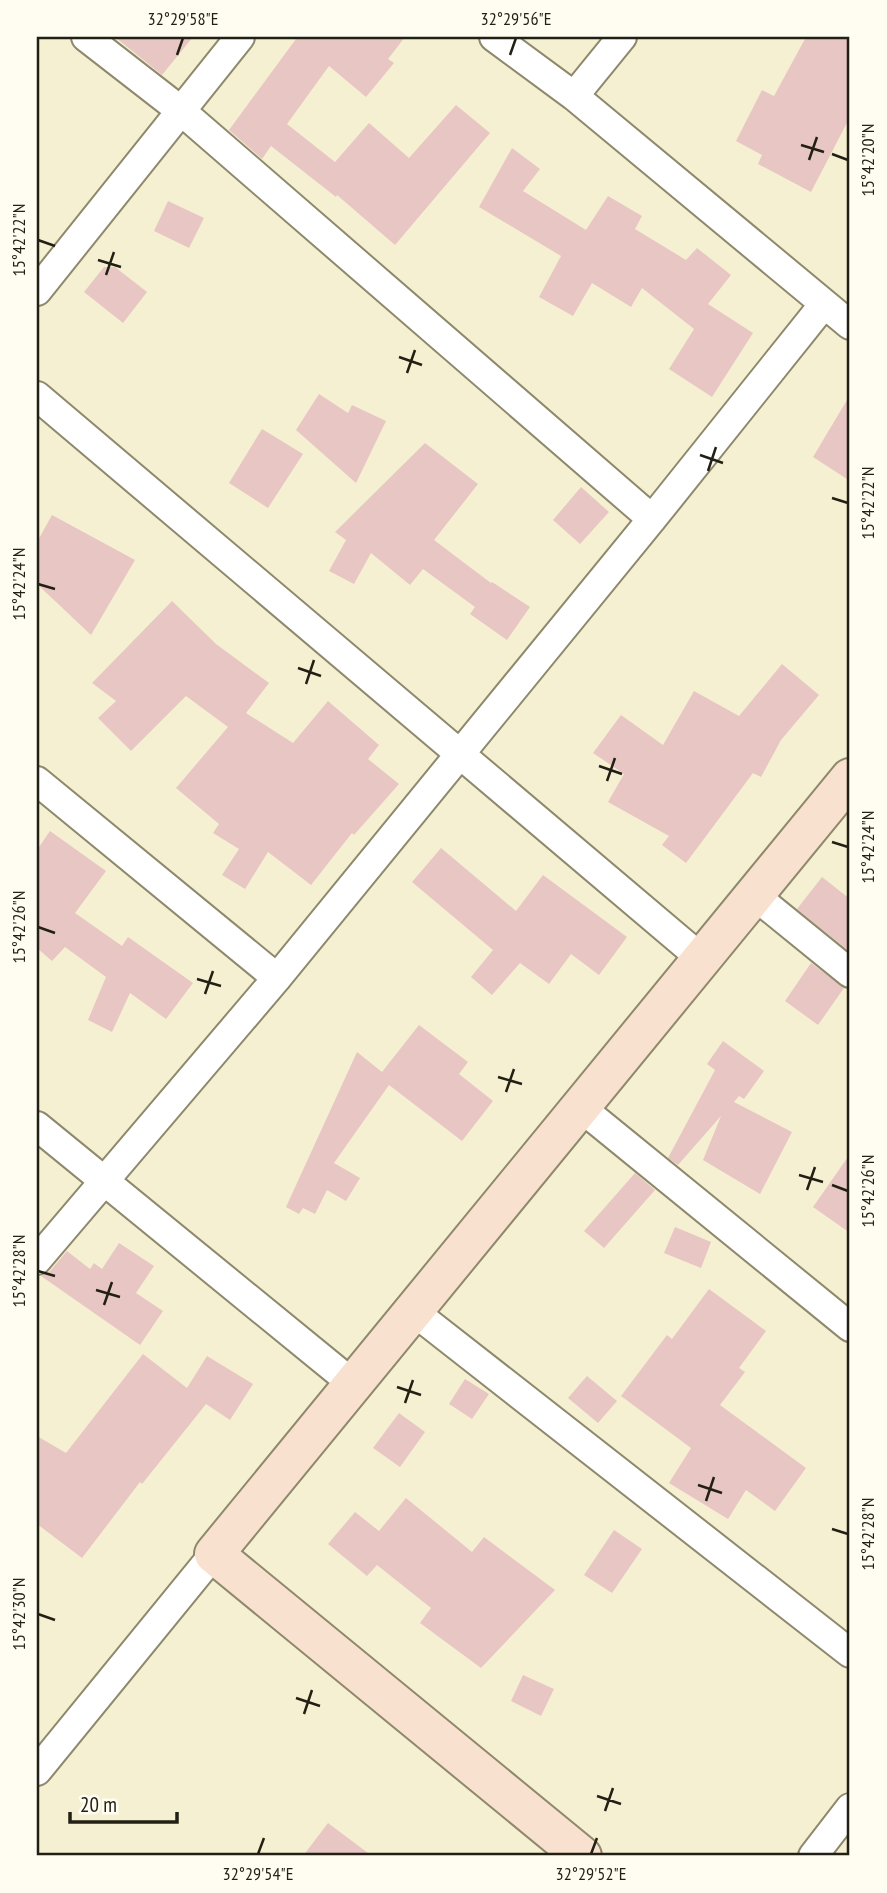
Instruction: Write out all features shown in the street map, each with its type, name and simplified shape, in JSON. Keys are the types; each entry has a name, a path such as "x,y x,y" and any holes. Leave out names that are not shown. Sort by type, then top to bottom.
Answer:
{"street":[{"path":"86,37 180,110 652,519"},
{"path":"37,291 240,37"},
{"path":"494,37 573,96 850,325"},
{"path":"573,96 622,37"},
{"path":"37,1260 277,978 824,304"},
{"path":"37,396 702,959"},
{"path":"37,1771 850,778"},
{"path":"37,781 277,978"},
{"path":"754,895 850,973"},
{"path":"580,1107 850,1327"},
{"path":"37,1126 353,1384"},
{"path":"413,1311 850,1653"},
{"path":"214,1554 582,1856"},
{"path":"813,1856 850,1808"}],"building":[{"path":"115,37 193,37 162,75"},
{"path":"293,37 405,37 388,59 394,63 366,97 329,66 287,124 335,162 369,123 409,158 456,105 490,133 395,245 337,195 336,197 271,146 262,159 229,130 296,39"},
{"path":"806,37 850,37 850,117 811,192 758,164 762,155 736,141 762,90 774,96"},
{"path":"512,148 540,169 523,191 586,230 608,196 642,216 635,229 686,260 697,248 731,275 708,304 753,333 712,397 669,369 694,329 642,288 631,307 592,283 573,316 539,297 561,256 479,207"},
{"path":"168,201 204,218 189,248 154,231"},
{"path":"104,267 115,267 147,292 123,323 84,292"},
{"path":"319,394 348,413 352,405 386,421 356,483 296,430"},
{"path":"850,395 850,481 813,457"},
{"path":"262,429 303,454 268,508 229,483"},
{"path":"425,443 478,484 434,540 491,583 530,607 507,640 470,614 475,607 423,569 410,585 371,553 354,584 329,571 346,540 335,532"},
{"path":"581,487 609,512 580,544 553,520"},
{"path":"52,515 135,560 91,635 37,584 37,542"},
{"path":"172,601 216,644 269,683 246,713 293,743 328,701 379,745 368,759 399,784 354,835 352,833 311,885 268,852 245,889 222,875 239,849 213,833 219,824 176,788 228,727 186,696 131,751 98,718 116,701 92,683"},
{"path":"782,664 819,695 781,740 761,777 753,773 686,863 662,845 669,836 608,802 624,774 593,753 621,715 663,745 694,691 739,716"},
{"path":"50,831 106,871 75,913 122,946 128,937 193,983 166,1019 130,993 112,1032 88,1020 106,977 65,947 52,961 37,948 37,850"},
{"path":"441,848 516,911 543,875 627,937 599,975 571,954 549,984 520,963 492,995 471,977 493,950 412,882"},
{"path":"822,877 850,899 850,952 797,909"},
{"path":"811,963 844,988 818,1025 785,1001"},
{"path":"419,1025 468,1062 459,1074 493,1101 462,1141 389,1085 334,1163 360,1178 346,1201 327,1190 315,1214 303,1208 299,1214 286,1207 357,1052 382,1072"},
{"path":"723,1041 764,1071 744,1099 739,1096 734,1102 792,1132 760,1194 703,1160 721,1116 678,1165 668,1158 715,1070 707,1064"},
{"path":"850,1154 850,1233 813,1207"},
{"path":"635,1173 655,1190 604,1248 584,1231"},
{"path":"675,1227 711,1242 701,1268 664,1253"},
{"path":"119,1243 154,1266 136,1293 163,1311 140,1345 41,1276 50,1271 67,1251 90,1269 94,1263 102,1269"},
{"path":"709,1289 766,1331 739,1368 745,1372 720,1405 806,1468 775,1511 746,1490 728,1519 669,1483 691,1448 621,1396 667,1335 672,1339"},
{"path":"143,1354 187,1388 207,1356 253,1384 230,1420 206,1404 142,1484 140,1482 82,1558 37,1524 37,1436 66,1453"},
{"path":"587,1376 617,1401 598,1423 568,1398"},
{"path":"465,1379 489,1394 472,1419 449,1404"},
{"path":"399,1413 425,1432 400,1467 373,1448"},
{"path":"406,1498 472,1552 484,1537 555,1590 481,1668 420,1623 431,1608 377,1565 367,1576 328,1544 355,1512 379,1531"},
{"path":"614,1530 642,1549 612,1593 584,1575"},
{"path":"523,1675 554,1689 541,1716 511,1701"},
{"path":"328,1823 372,1856 303,1856"}]}
